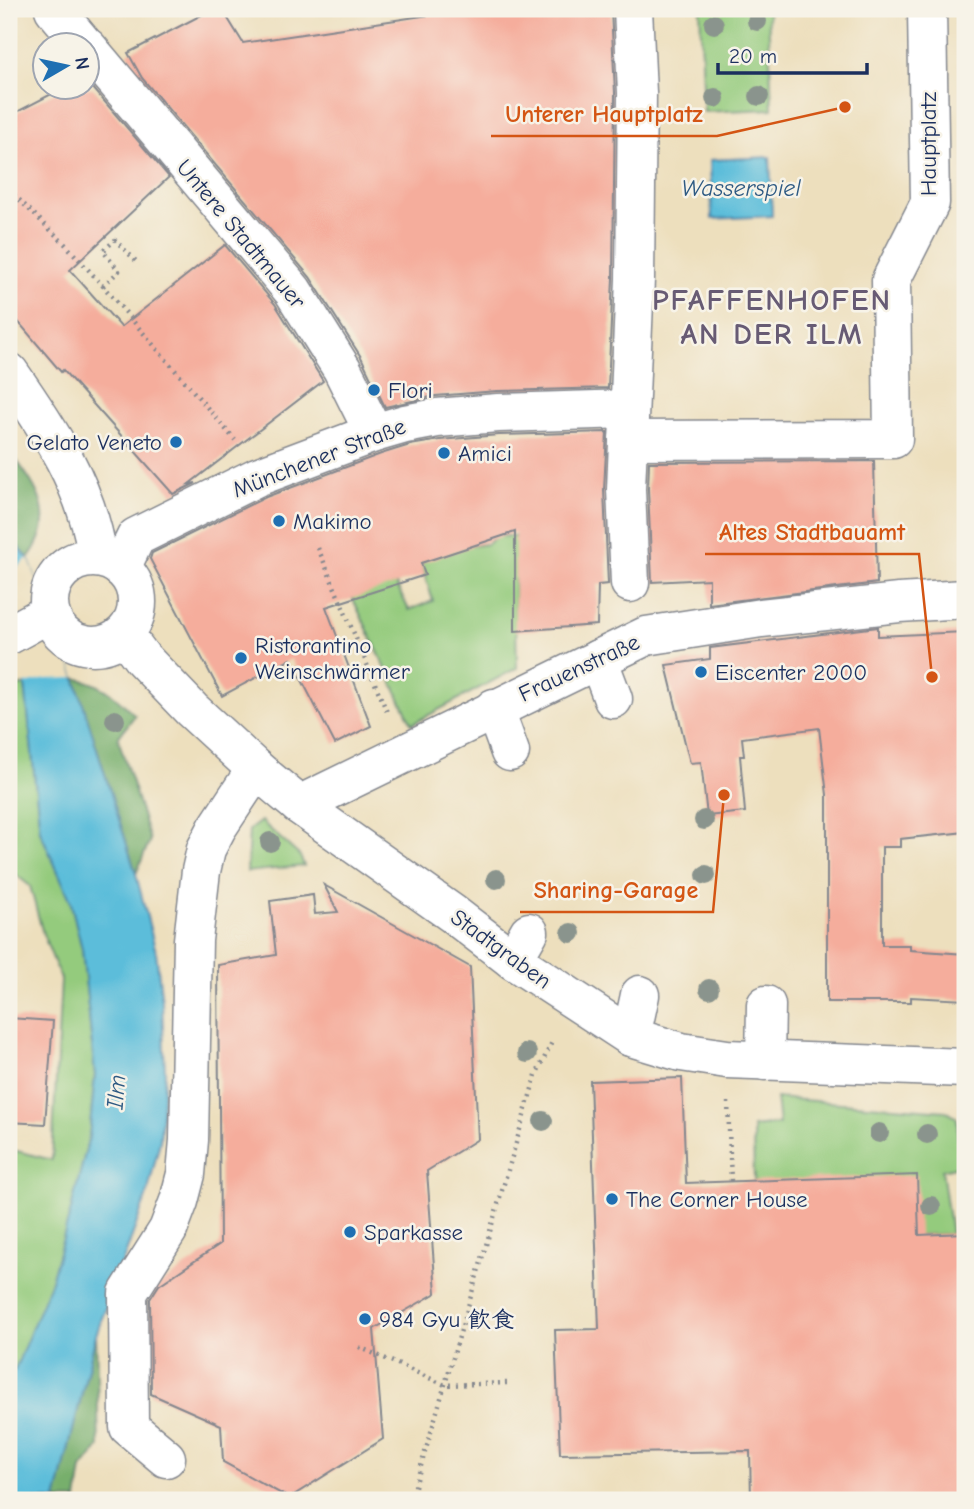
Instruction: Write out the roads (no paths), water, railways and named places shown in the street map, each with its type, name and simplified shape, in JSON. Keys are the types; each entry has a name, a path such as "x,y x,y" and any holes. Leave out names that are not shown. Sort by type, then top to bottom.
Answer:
{"street":[{"name":"Untere Stadtmauer","path":"54,9 73,32"},
{"path":"630,583 626,489 635,279 633,9"},
{"name":"Hauptplatz","path":"893,439 891,280 930,202 927,9"},
{"name":"Untere Stadtmauer","path":"102,66 293,291 342,369 374,433"},
{"path":"9,372 66,460 80,492 95,540 110,562 131,579 137,593 137,608 124,634 98,646 83,646 57,628 49,613 50,588 67,565 82,558 110,562"},
{"name":"Münchener Straße","path":"110,562 136,537 257,477 374,433 437,418 498,413 628,424 893,439"},
{"name":"Frauenstraße","path":"299,805 646,636 763,634 900,603 965,599"},
{"path":"9,635 37,617 49,613"},
{"name":"Stadtgraben","path":"124,634 142,658 192,710 299,805 453,914 521,946 631,1037 681,1052 727,1059 965,1068"},
{"path":"598,659 613,699"},
{"path":"494,708 510,752"},
{"path":"166,1458 129,1427 128,1293 168,1230 186,1174 190,1140 193,940 206,849 256,769"},
{"path":"631,1037 640,995"},
{"path":"765,1061 766,1005"}],"water":[{"name":"Wasserspiel","path":"770,157 772,216 712,219 710,160"},
{"name":"Ilm","path":"9,537 28,558 75,678 136,874 156,952 162,1002 165,1073 160,1141 147,1195 96,1335 56,1500 9,1500 9,1359 15,1370 51,1281 89,1137 95,1075 82,949 70,899 40,831 25,684 9,650"}],"place":[{"name":"Unterer Hauptplatz","path":"845,107"},
{"name":"Flori","path":"374,390"},
{"name":"Gelato Veneto","path":"176,442"},
{"name":"Amici","path":"444,453"},
{"name":"Makimo","path":"279,521"},
{"name":"Ristorantino Weinschwärmer","path":"241,658"},
{"name":"Eiscenter 2000","path":"701,672"},
{"name":"Altes Stadtbauamt","path":"932,677"},
{"name":"Sharing-Garage","path":"724,795"},
{"name":"The Corner House","path":"612,1199"},
{"name":"Sparkasse","path":"350,1232"},
{"name":"984 Gyu 飲食","path":"365,1319"}],"district":[{"name":"PFAFFENHOFEN AN DER ILM","path":"772,317"}]}
